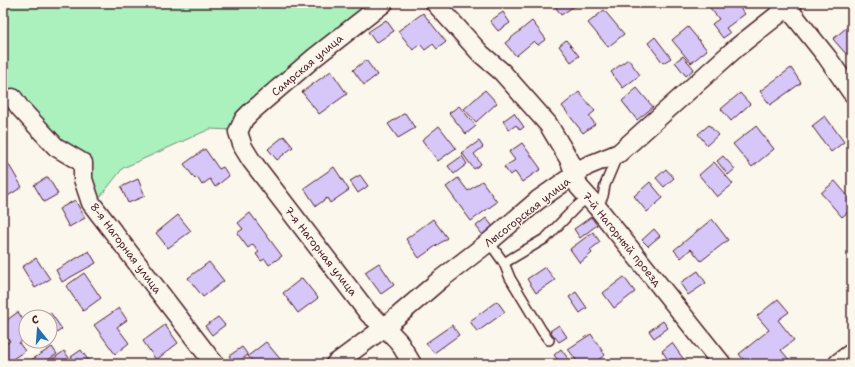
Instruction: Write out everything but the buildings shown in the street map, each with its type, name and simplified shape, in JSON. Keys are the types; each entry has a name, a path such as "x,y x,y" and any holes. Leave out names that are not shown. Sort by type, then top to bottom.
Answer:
{"street":[{"name":"Самрская улица","path":"238,132 244,119 252,111 315,57 384,3"},
{"name":"7-й Нагорный проезд","path":"435,3 481,54 502,72 548,124 570,161 579,187 722,364"},
{"name":"Лысогорская улица","path":"336,364 385,327 538,200 587,166 619,152 788,4"},
{"path":"788,4 852,93"},
{"name":"8-я Нагорная улица","path":"8,101 20,108 56,147 83,163 83,179 91,203 215,364"},
{"name":"7-я Нагорная улица","path":"238,132 243,147 251,160 369,314 385,327 399,342 412,364"},
{"path":"840,364 852,355"}],"lane":[{"path":"504,263 546,238 576,207 592,202 603,196 605,185 619,152"},
{"path":"489,242 504,263 510,278 549,340"}],"green space":[{"path":"3,3 378,3 233,130 210,129 123,168 97,201 79,181 71,165 17,111 9,109 3,113"}]}
